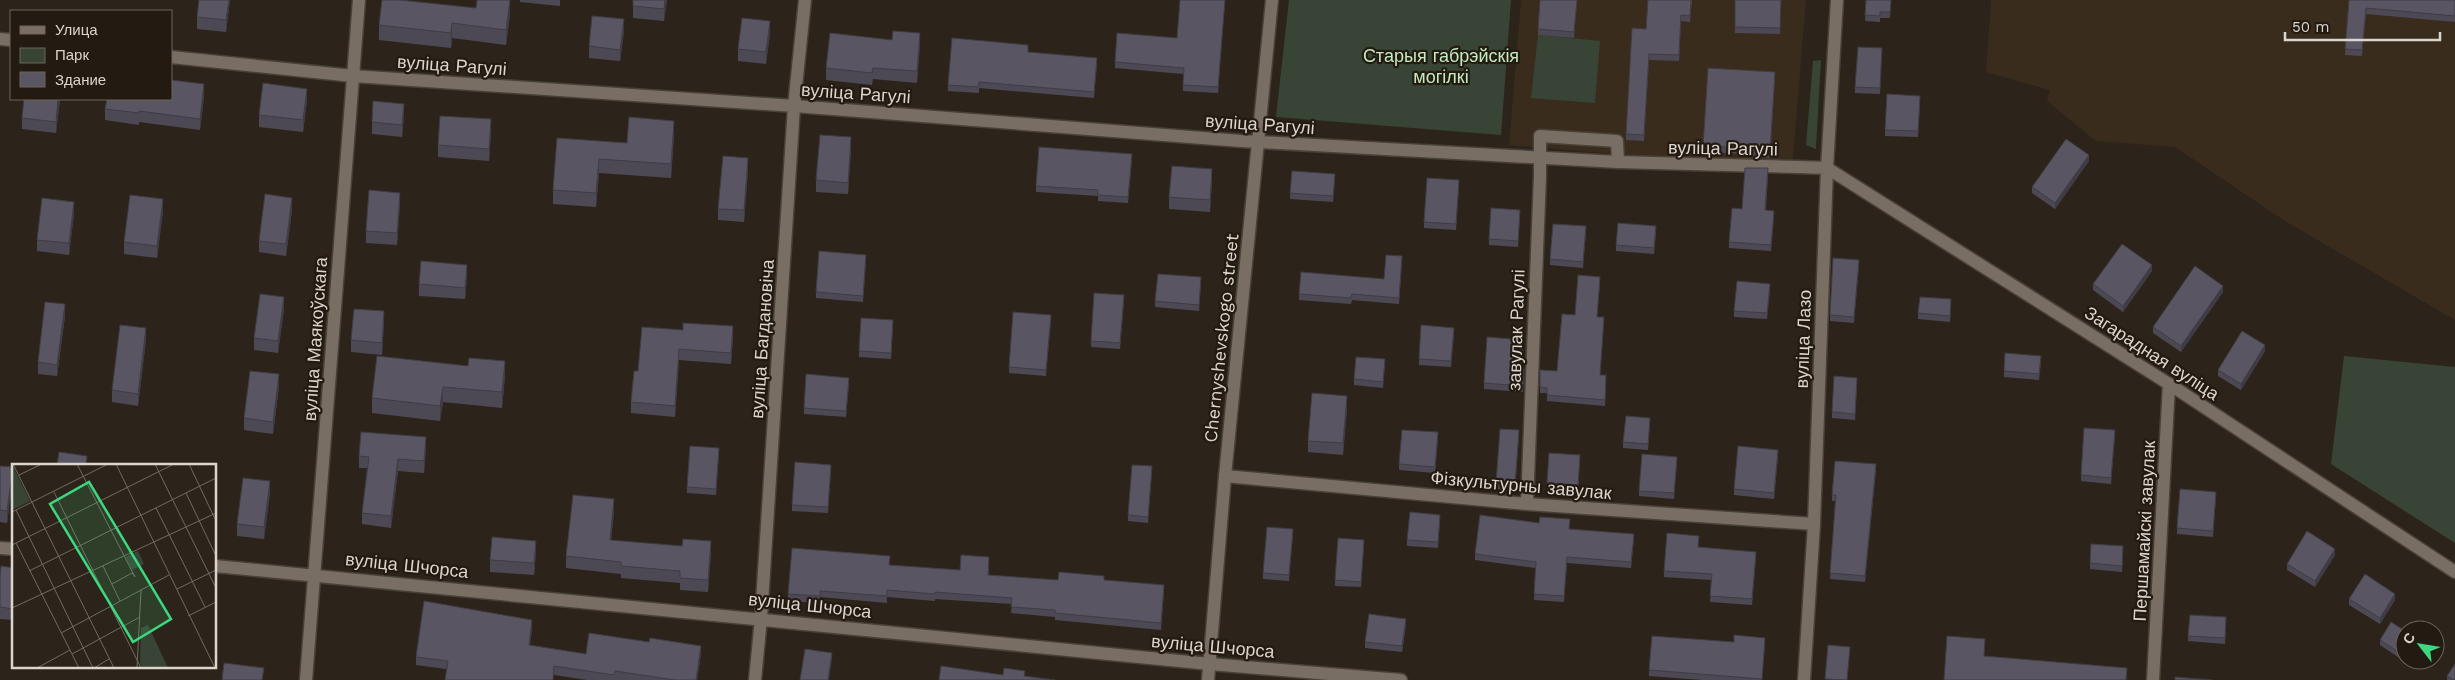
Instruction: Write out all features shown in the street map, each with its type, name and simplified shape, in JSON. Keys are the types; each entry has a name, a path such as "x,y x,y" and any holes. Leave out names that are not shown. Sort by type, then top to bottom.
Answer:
{"street":[{"name":"вуліца Маякоўскага","path":"306,680 358,0"},
{"name":"вуліца Багдановіча","path":"755,680 761,618 794,106 805,0"},
{"name":"Chernyshevskogo street","path":"1208,680 1225,476 1272,0"},
{"name":"вуліца Лазо","path":"1804,680 1814,524 1827,168 1837,0"},
{"name":"вуліца Рагулі","path":"172,57 353,76 794,106 1257,142 1618,162 1827,168"},
{"path":"1539,157 1540,136 1618,141 1618,162"},
{"name":"завулак Рагулі","path":"1527,504 1539,157"},
{"name":"Загарадная вуліца","path":"1827,168 2169,384 2455,572"},
{"name":"Першамайскі завулак","path":"2153,680 2169,384"},
{"name":"Фізкультурны завулак","path":"1225,476 1527,504 1814,524"},
{"name":"вуліца Шчорса","path":"216,566 315,574 1210,664 1401,680"}],"shaded area":[{"path":"1521,0 1806,0 1792,169 1509,145"},
{"path":"1991,0 2455,0 2455,320 2285,221 2175,147 2096,141 2047,101 2050,90 1986,72"}],"green space":[{"name":"Старыя габрэйскія могілкі","path":"1289,0 1511,0 1501,135 1276,117"},
{"path":"1538,35 1600,41 1595,103 1531,98"},
{"path":"1821,60 1816,149 1806,145 1813,61"},
{"path":"2344,356 2455,367 2455,543 2331,464"}],"building":[{"path":"199,0 229,0 226,20 197,17"},
{"path":"382,0 400,0 476,8 477,0 510,0 506,30 452,23 451,33 379,25"},
{"path":"633,0 665,0 664,9 633,6"},
{"path":"1180,0 1225,0 1218,87 1183,85 1184,68 1115,62 1117,33 1177,38"},
{"path":"1540,0 1577,0 1574,32 1538,29"},
{"path":"1648,0 1691,0 1690,16 1681,15 1679,55 1649,54 1644,135 1626,134 1632,28 1646,29"},
{"path":"1735,0 1781,0 1780,28 1735,27"},
{"path":"1866,0 1891,0 1890,12 1880,12 1880,16 1865,15"},
{"path":"2349,0 2455,0 2455,16 2366,8 2362,50 2345,49"},
{"path":"592,16 624,19 620,50 589,46"},
{"path":"742,18 770,21 766,52 738,49"},
{"path":"893,31 920,33 917,71 873,68 872,73 826,68 830,33 892,40"},
{"path":"952,38 1028,45 1028,52 1097,58 1094,92 979,82 979,87 948,85"},
{"path":"1858,47 1882,48 1880,88 1855,87"},
{"path":"1708,68 1775,72 1770,152 1746,151 1747,148 1703,146"},
{"path":"172,80 204,84 200,119 139,111 139,113 105,109 107,100 172,100"},
{"path":"263,83 307,89 303,120 259,115"},
{"path":"1887,94 1920,96 1918,131 1885,130"},
{"path":"24,100 58,100 56,122 22,118"},
{"path":"373,101 404,104 402,125 372,122"},
{"path":"440,116 491,119 489,149 438,145"},
{"path":"629,117 674,121 671,164 599,159 596,193 553,190 557,138 627,143"},
{"path":"820,135 851,137 848,183 816,180"},
{"path":"2066,139 2089,155 2055,203 2032,187"},
{"path":"1039,147 1132,154 1128,197 1098,195 1098,190 1036,186"},
{"path":"723,156 748,158 744,210 718,209"},
{"path":"1172,166 1212,169 1210,200 1169,197"},
{"path":"1745,168 1768,168 1765,210 1774,211 1771,245 1729,242 1732,208 1742,209"},
{"path":"1292,171 1335,174 1333,196 1290,193"},
{"path":"1427,178 1459,180 1456,224 1424,222"},
{"path":"369,190 400,193 397,233 366,231"},
{"path":"265,194 292,198 286,244 259,241"},
{"path":"130,195 163,199 157,246 124,242"},
{"path":"42,198 74,202 69,243 37,240"},
{"path":"1491,208 1520,210 1518,241 1489,239"},
{"path":"1618,223 1656,226 1654,248 1616,245"},
{"path":"1553,224 1586,226 1583,262 1550,259"},
{"path":"2122,244 2152,265 2123,306 2093,284"},
{"path":"819,251 866,255 863,296 816,292"},
{"path":"1386,255 1402,256 1399,298 1352,294 1351,298 1299,294 1301,272 1384,279"},
{"path":"1833,258 1859,260 1854,317 1830,315"},
{"path":"421,261 467,265 465,288 419,284"},
{"path":"2195,266 2223,286 2181,346 2153,327"},
{"path":"1158,274 1201,277 1199,305 1155,301"},
{"path":"1578,275 1600,277 1597,317 1604,317 1600,375 1606,375 1605,400 1547,395 1547,388 1540,387 1540,370 1557,371 1562,314 1575,315"},
{"path":"1737,281 1770,284 1767,313 1734,311"},
{"path":"1094,293 1124,295 1120,343 1091,341"},
{"path":"260,294 284,297 278,341 254,338"},
{"path":"1920,297 1951,299 1950,316 1918,313"},
{"path":"45,302 65,304 57,365 38,362"},
{"path":"354,309 384,311 382,343 351,340"},
{"path":"1013,312 1051,315 1046,370 1009,367"},
{"path":"861,318 893,320 891,353 859,351"},
{"path":"683,323 733,326 731,353 679,349 675,406 631,402 634,371 638,371 642,327 683,330"},
{"path":"120,325 146,328 138,394 112,390"},
{"path":"1421,325 1454,328 1451,361 1419,359"},
{"path":"2242,331 2265,345 2241,384 2218,370"},
{"path":"1487,337 1523,340 1521,369 1524,369 1523,386 1484,383"},
{"path":"2005,353 2041,356 2039,374 2004,371"},
{"path":"377,356 468,366 469,358 505,361 502,392 443,387 440,406 372,398"},
{"path":"1356,357 1385,359 1383,382 1354,379"},
{"path":"250,371 279,374 273,422 244,418"},
{"path":"806,374 849,378 846,411 804,408"},
{"path":"1834,376 1857,378 1855,414 1832,412"},
{"path":"1312,393 1347,396 1343,443 1308,441"},
{"path":"1626,416 1650,418 1648,444 1623,442"},
{"path":"2084,428 2115,430 2111,478 2081,475"},
{"path":"1500,429 1519,430 1515,484 1496,483"},
{"path":"1402,430 1438,432 1435,467 1399,464"},
{"path":"361,432 426,437 424,461 398,459 391,516 362,513 369,457 359,456"},
{"path":"690,446 719,448 716,489 687,487"},
{"path":"1738,446 1778,450 1774,493 1734,489"},
{"path":"59,452 87,456 86,464 57,464"},
{"path":"1549,453 1580,455 1578,485 1547,483"},
{"path":"1642,454 1677,457 1674,493 1639,491"},
{"path":"1835,461 1876,464 1865,576 1830,573 1836,495 1832,495"},
{"path":"795,462 831,465 828,507 792,505"},
{"path":"1132,465 1152,466 1148,517 1128,515"},
{"path":"0,466 12,467 7,511 0,510"},
{"path":"243,478 270,481 264,527 237,524"},
{"path":"2180,489 2216,492 2213,531 2177,528"},
{"path":"573,495 614,499 610,540 682,546 683,539 711,541 708,580 680,578 680,571 621,566 621,562 566,556"},
{"path":"1410,512 1440,515 1438,542 1407,540"},
{"path":"1480,515 1539,523 1540,517 1570,519 1569,529 1634,534 1631,562 1567,557 1564,596 1534,594 1536,562 1475,554"},
{"path":"1267,527 1293,529 1289,575 1263,573"},
{"path":"2307,531 2335,549 2315,581 2287,564"},
{"path":"1667,533 1699,536 1698,547 1756,552 1752,599 1710,596 1712,574 1664,571"},
{"path":"492,537 536,541 534,563 490,560"},
{"path":"1338,538 1364,540 1361,582 1335,580"},
{"path":"2091,544 2123,546 2122,566 2090,563"},
{"path":"792,548 890,556 889,565 960,570 961,555 989,557 988,575 1058,580 1059,572 1104,576 1104,580 1164,585 1161,623 1055,613 1055,610 1011,607 1012,598 935,592 935,594 887,590 887,596 820,591 820,596 788,594"},
{"path":"1,566 12,568 12,609 0,607"},
{"path":"2365,574 2395,594 2380,618 2349,599"},
{"path":"424,601 532,620 529,645 586,654 589,633 649,642 650,638 701,646 696,680 675,680 615,671 614,675 554,666 553,680 445,680 448,661 416,657"},
{"path":"1369,614 1406,619 1402,646 1365,642"},
{"path":"2190,615 2226,617 2225,638 2188,636"},
{"path":"2391,622 2395,625 2395,650 2380,640"},
{"path":"1734,635 1765,638 1762,679 1649,670 1652,636 1734,642"},
{"path":"1947,636 1985,639 1984,656 2127,668 2126,680 1944,680"},
{"path":"1828,645 1850,647 1847,680 1825,679"},
{"path":"805,649 832,653 828,680 800,680"},
{"path":"224,663 264,668 262,680 222,680"},
{"path":"2455,664 2455,680 2454,680 2447,676"},
{"path":"941,666 1003,675 1004,668 1025,671 1024,676 1055,680 939,680"},
{"path":"2175,677 2212,680 2175,680"}]}
